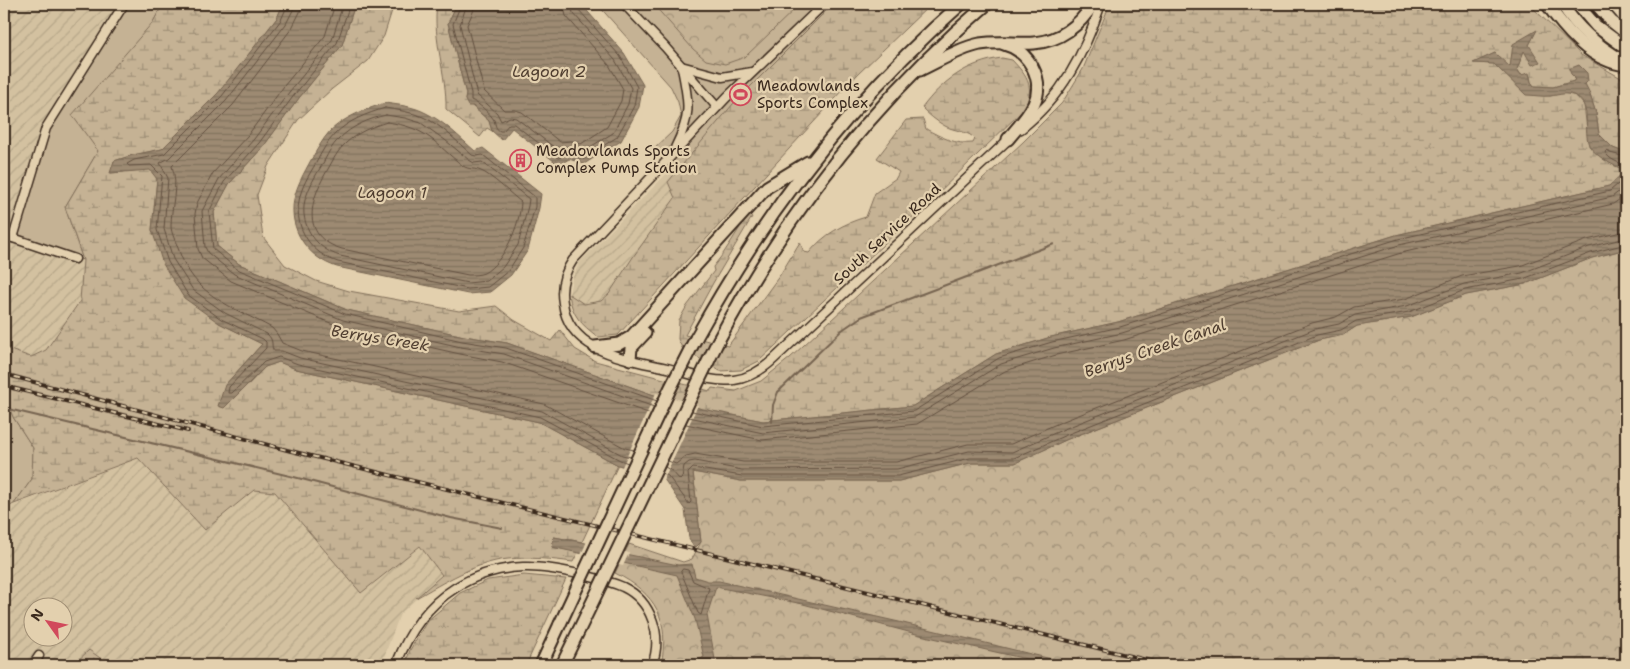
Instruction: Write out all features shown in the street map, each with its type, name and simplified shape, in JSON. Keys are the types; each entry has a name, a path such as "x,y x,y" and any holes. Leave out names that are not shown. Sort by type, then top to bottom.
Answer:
{"highway":[{"path":"541,665 665,400 726,284 816,157 891,71 961,4"},
{"path":"562,665 693,390 754,276 796,214 851,142 914,72 987,4"},
{"path":"914,72 974,46 998,43 1034,43 1057,37 1078,24 1093,4"},
{"path":"1547,4 1563,26 1586,46 1606,60 1626,64"},
{"path":"1562,4 1571,18 1586,34 1626,64"},
{"path":"1577,4 1596,26 1626,48"},
{"path":"1596,4 1626,34"},
{"path":"1613,4 1626,19"},
{"path":"998,43 1009,46 1023,54 1033,68 1037,80 1037,93 1034,105 1026,118 1008,139"},
{"path":"595,347 619,344 631,337 767,188 816,157"},
{"path":"630,359 630,350 633,346 718,251 746,210"}],"street":[{"path":"13,238 46,128 124,4"},
{"path":"624,4 717,107"},
{"name":"South Service Road","path":"824,4 717,107 585,245 566,270 562,295 567,319 577,334 595,347 610,354 717,380 736,380 756,373 774,360 1008,139 1036,116 1065,82 1078,59 1101,4"},
{"path":"682,66 722,77 754,71"},
{"path":"671,155 684,130 688,109 688,96 682,66"},
{"path":"4,235 75,259"},
{"path":"396,665 415,626 430,608 448,593 484,574 498,570 524,567 549,568 595,578 616,584 632,593 645,607 655,629 656,651 652,665"},
{"path":"33,665 39,656"}],"shaded area":[{"path":"4,4 126,4 9,234 83,260 80,301 46,350 31,357 4,348"},
{"path":"677,163 675,198 609,294 601,301 584,304 569,294 572,279 579,263"},
{"path":"139,458 205,529 254,490 275,492 361,593 420,546 442,575 400,614 381,665 110,665 89,650 73,665 4,665 4,509"}],"green space":[{"path":"126,4 163,4 153,22 98,151 65,207 83,260 9,234 50,116"},
{"path":"163,4 283,4 277,18 218,94 162,149 114,161 111,173 150,169 157,178 152,230 219,323 262,344 225,385 249,384 265,367 279,362 296,369 539,422 618,465 582,542 554,537 552,547 578,552 573,562 532,558 496,561 460,574 416,598 442,575 420,546 361,593 275,492 254,490 205,530 138,458 14,504 32,479 33,448 13,417 4,394 4,348 31,357 46,350 80,301 83,260 65,207 98,151 72,115 153,22"},
{"path":"355,4 394,4 384,36 368,61 332,89 298,120 268,166 257,195 263,237 285,265 316,281 349,291 459,311 496,306 514,320 551,341 560,330 575,349 595,361 710,391 712,388 736,391 761,381 790,358 1023,142 1062,103 1083,69 1110,4 1529,4 1581,55 1621,78 1626,78 1626,153 1613,148 1599,134 1596,113 1585,84 1575,78 1572,82 1553,87 1534,86 1530,76 1521,75 1517,69 1524,50 1529,45 1536,31 1510,68 1495,53 1474,63 1494,64 1520,89 1550,96 1563,93 1576,96 1584,105 1589,146 1603,159 1623,169 1623,173 1609,186 1396,235 1118,322 1051,337 996,354 913,406 763,421 702,409 651,394 507,343 464,336 347,310 239,264 217,246 214,212 229,184 263,147 299,98 342,45"},
{"path":"437,4 457,4 448,23 466,94 465,100 489,121 492,131 487,128 480,137 446,109 446,96 436,30"},
{"name":"Meadowlands Sports Complex","path":"597,4 905,4 699,195 653,150 672,132 681,116 678,102 671,87"},
{"path":"653,4 800,4 745,57 725,64 706,60 693,49"},
{"path":"833,4 931,4 858,74 618,335 598,337 578,319 572,308 569,294 584,304 601,301 609,294 675,198 668,182 733,104"},
{"path":"1002,58 1012,60 1026,77 1029,95 1023,110 931,200 759,361 741,370 720,371 682,348 678,339 679,320 687,306 714,271 713,267 749,215 752,217 685,335 728,346 780,275 800,242 804,252 809,253 834,230 866,217 875,193 896,178 899,172 877,158 906,120 923,119 926,129 937,135 955,142 973,143 975,139 972,136 945,126 922,108 938,89 957,74 978,64"},
{"path":"1626,249 1626,665 661,665 664,635 657,610 641,590 615,573 629,544 683,562 692,559 701,542 693,472 741,481 899,481 970,463 1015,463 1068,439 1319,340 1343,335 1357,326 1411,317 1466,295 1525,284 1592,258"},
{"path":"4,394 13,417 33,448 32,479 14,504 4,509"},
{"path":"524,575 566,579 526,665 405,665 410,650 427,621 460,593 488,580"},
{"path":"89,650 110,665 73,665"}],"water":[{"path":"283,4 355,4 342,45 299,98 263,147 229,184 214,212 217,246 239,264 347,310 464,336 507,343 651,394 702,409 763,421 913,406 996,354 1051,337 1118,322 1396,235 1609,186 1623,173 1623,169 1604,160 1591,149 1587,139 1586,113 1582,101 1574,95 1567,94 1547,96 1526,95 1494,64 1473,63 1495,53 1510,67 1513,44 1537,30 1529,45 1540,62 1532,65 1524,51 1517,69 1521,75 1529,73 1534,86 1553,87 1574,81 1575,78 1569,69 1579,65 1587,73 1588,81 1585,84 1596,113 1599,134 1613,148 1626,153 1626,249 1592,258 1525,284 1466,295 1411,317 1357,326 1343,335 1319,340 1068,439 1015,463 970,463 899,481 741,481 693,472 701,542 696,547 693,546 689,538 685,510 664,479 618,465 539,422 296,369 279,362 265,367 224,408 218,406 225,385 262,344 219,323 184,298 163,264 152,230 157,179 150,170 110,173 114,161 162,149 218,93 277,18"},
{"name":"Lagoon 2","path":"457,4 581,4 624,53 643,85 639,107 621,141 584,164 569,159 559,165 512,128 502,140 492,131 489,121 473,106 468,106 465,100 466,94 448,23"},
{"name":"Lagoon 1","path":"385,103 416,109 440,121 475,151 483,148 541,194 528,250 511,275 490,292 468,294 337,267 317,257 309,250 297,232 293,210 294,199 301,179 324,138 342,121"},
{"path":"554,537 678,565 692,564 695,577 708,581 719,581 899,622 1076,665 1053,665 920,635 803,604 716,587 707,615 716,665 691,665 704,657 695,619 677,575 552,547"}],"pier":[{"path":"656,393 698,405 663,481 621,469"},
{"path":"587,541 629,553 623,566 581,555"}],"waterway":[{"path":"772,422 773,405 778,392 842,330 861,317 1054,244"},
{"path":"4,408 294,477 451,518 502,528"}],"railway":[{"path":"4,374 287,450 1167,665"},
{"path":"4,386 188,431"}],"place":[{"name":"Meadowlands Sports Complex","path":"741,95"},
{"name":"Meadowlands Sports Complex Pump Station","path":"520,160"}],"water label":[{"name":"Berrys Creek","path":"380,338"},
{"name":"Berrys Creek Canal","path":"1155,348"}]}
